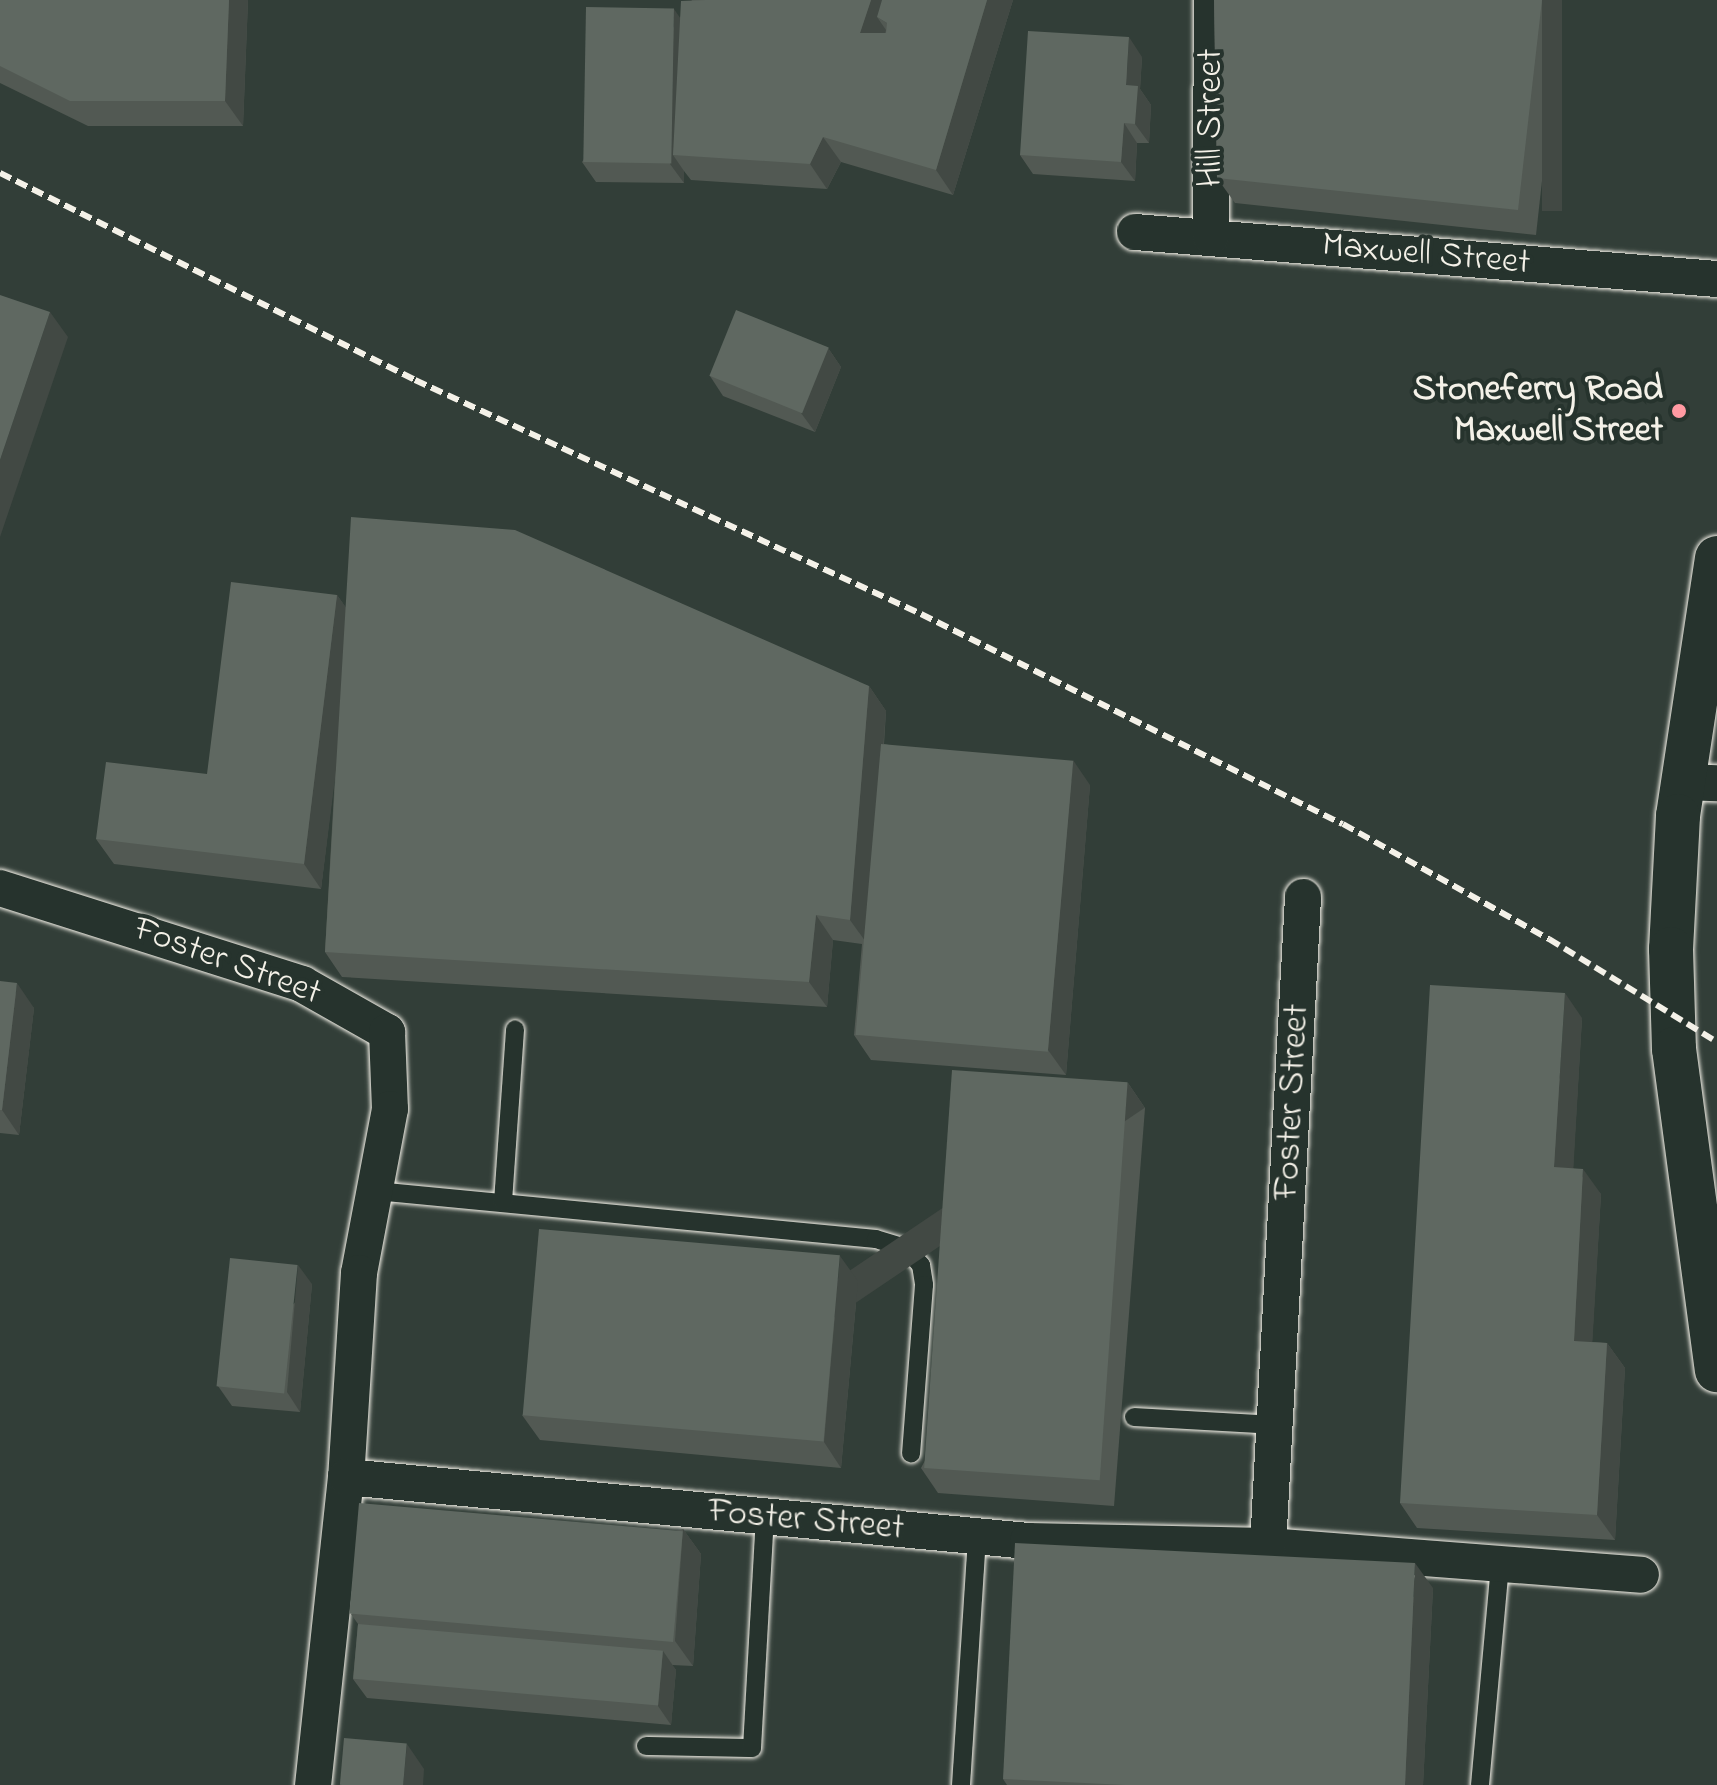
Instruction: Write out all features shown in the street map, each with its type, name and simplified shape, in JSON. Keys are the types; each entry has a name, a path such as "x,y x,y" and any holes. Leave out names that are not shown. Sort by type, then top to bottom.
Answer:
{"highway":[{"path":"1717,558 1700,782 1673,874 1674,1049 1717,1370"}],"street":[{"name":"Hill Street","path":"1211,237 1212,0"},
{"name":"Maxwell Street","path":"1135,232 1717,279"},
{"name":"Foster Street","path":"0,888 302,984 387,1032 390,1109 359,1273 346,1477 313,1785"},
{"name":"Foster Street","path":"1268,1546 1303,897"},
{"name":"Foster Street","path":"346,1477 977,1537 1268,1546 1641,1575"}],"lane":[{"path":"503,1202 515,1029"},
{"path":"376,1191 876,1239 906,1248 921,1265 924,1285 911,1454"},
{"path":"1134,1417 1276,1425"},
{"path":"646,1746 752,1748 765,1517"},
{"path":"961,1785 977,1537"},
{"path":"1480,1785 1500,1564"}],"building":[{"path":"0,0 229,0 225,101 70,101 0,66"},
{"path":"871,0 860,33 886,33 887,23 877,17 882,0 987,0 936,170 823,137 810,164 673,155 681,1"},
{"path":"1214,0 1542,0 1518,210 1217,178"},
{"path":"586,7 674,9 671,164 583,162"},
{"path":"1028,31 1129,37 1126,85 1138,86 1135,124 1124,123 1121,162 1020,155"},
{"path":"0,295 50,312 0,460"},
{"path":"736,310 829,347 802,413 709,376"},
{"path":"351,517 515,530 869,686 850,920 816,915 809,982 325,952"},
{"path":"231,582 337,595 304,864 96,839 106,762 207,774"},
{"path":"881,744 1073,761 1048,1052 856,1035"},
{"path":"0,981 17,983 2,1110 0,1110"},
{"path":"1430,985 1565,993 1554,1167 1583,1169 1574,1341 1607,1343 1597,1515 1400,1503"},
{"path":"952,1070 1128,1082 1100,1480 924,1468"},
{"path":"539,1229 840,1255 824,1442 523,1415"},
{"path":"230,1258 298,1265 284,1393 217,1386"},
{"path":"359,1503 683,1531 673,1642 349,1614"},
{"path":"1015,1543 1415,1563 1405,1785 1125,1785 1003,1779"},
{"path":"358,1624 663,1651 658,1705 353,1679"},
{"path":"344,1738 407,1743 403,1785 340,1785"}],"railway":[{"path":"0,173 415,380 921,614 1343,824 1549,939 1717,1042"}],"place":[{"name":"Stoneferry Road Maxwell Street","path":"1679,411"}]}
